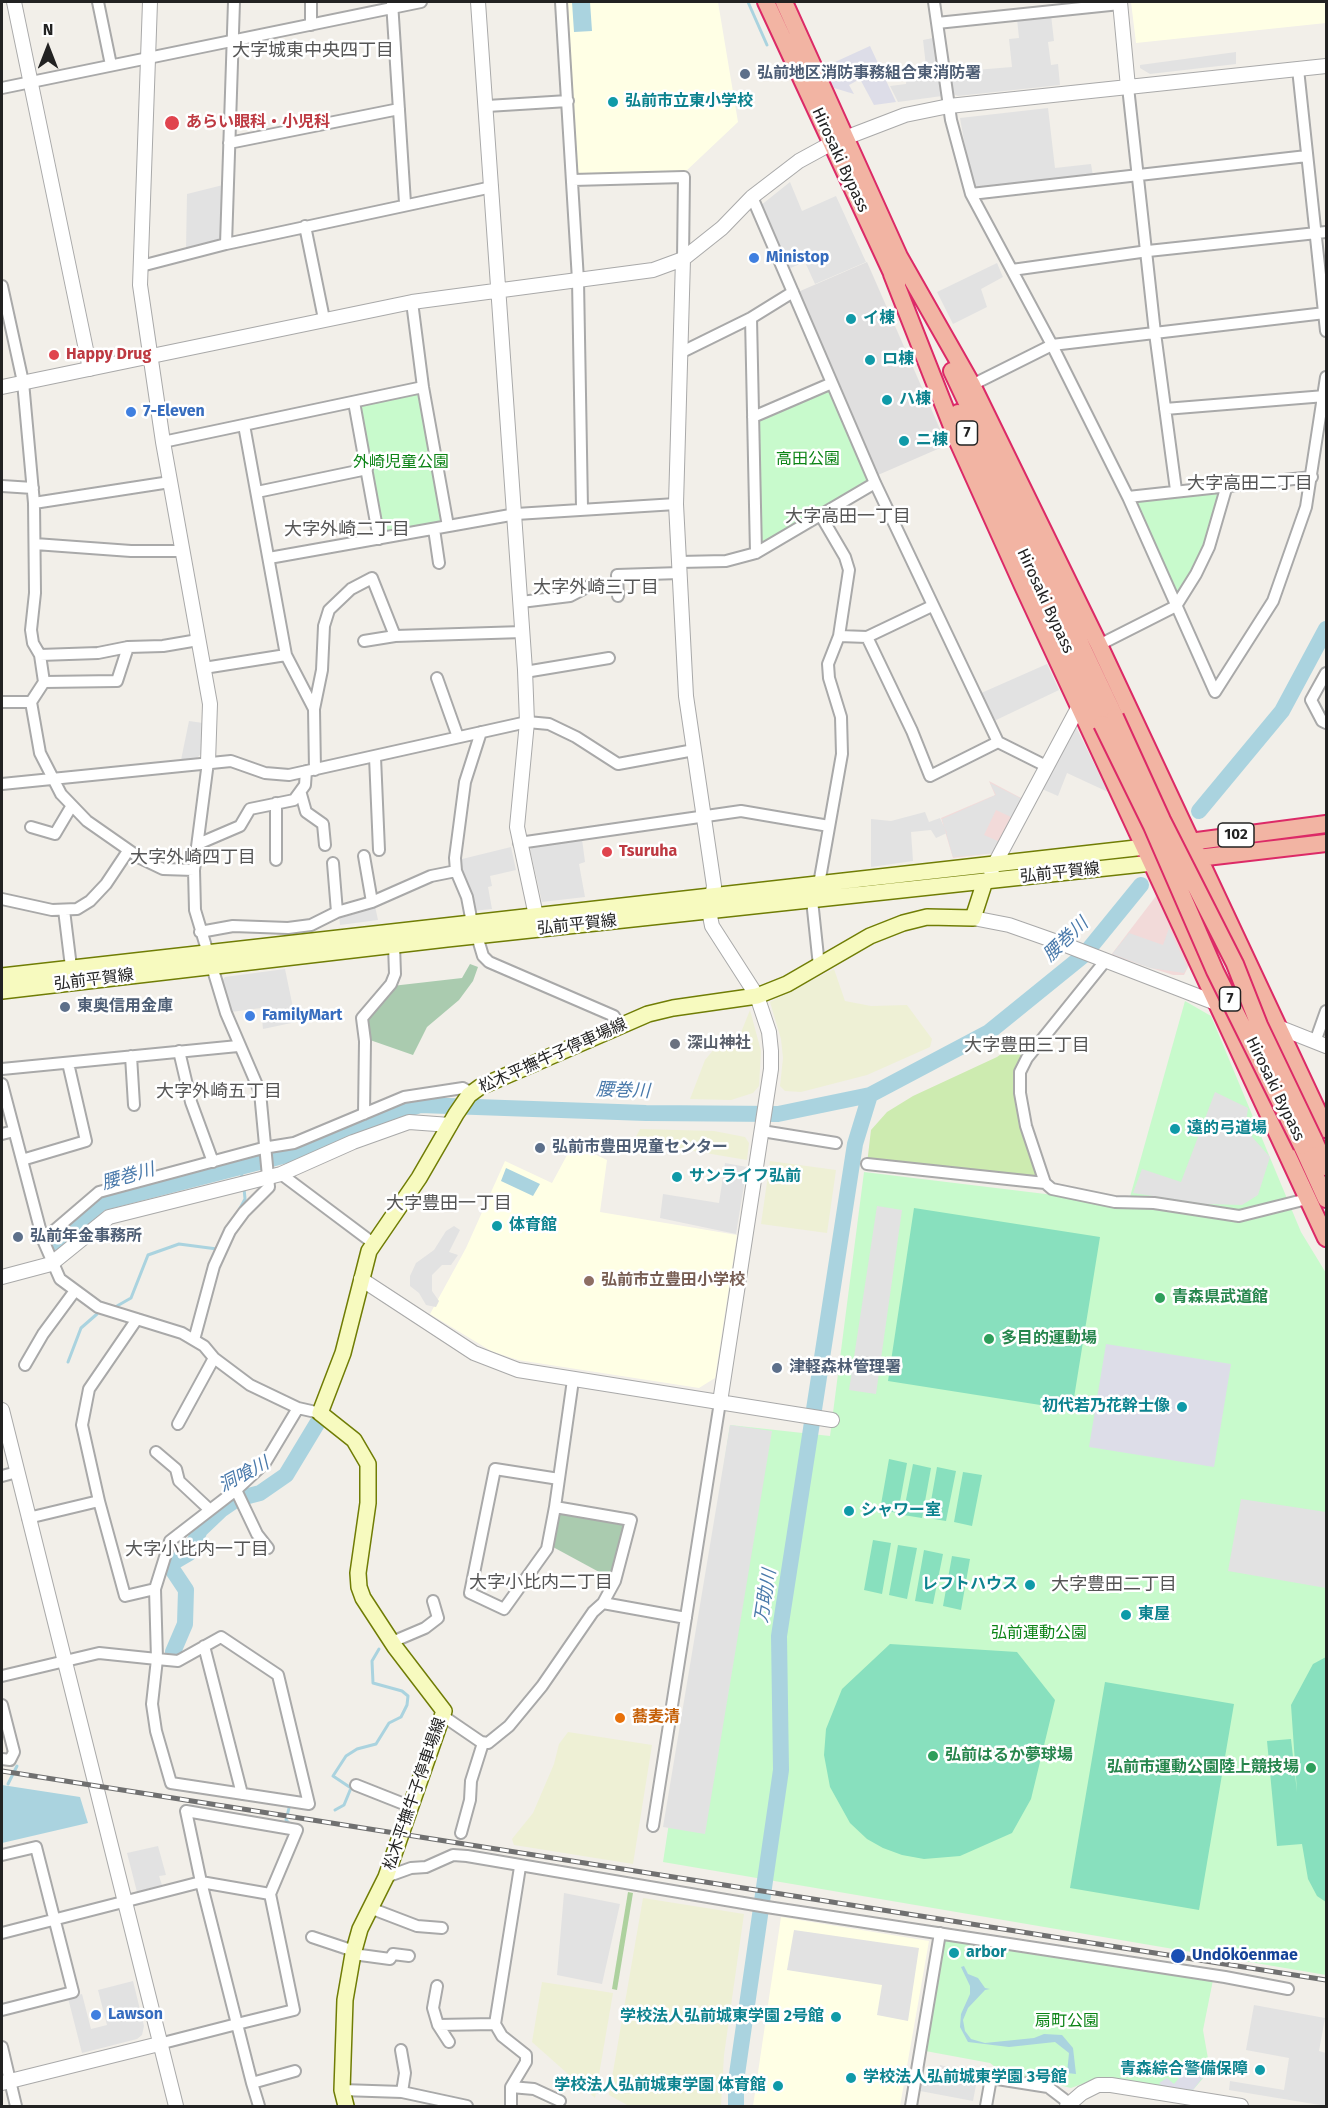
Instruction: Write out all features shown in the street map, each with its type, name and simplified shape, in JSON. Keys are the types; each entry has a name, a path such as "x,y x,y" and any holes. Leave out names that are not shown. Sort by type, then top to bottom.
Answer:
{"highway":[{"name":"Hirosaki Bypass","path":"766,2 897,253 1109,721 1215,970 1314,1138 1326,1167"},
{"name":"Hirosaki Bypass","path":"784,2 892,274 1109,721"},
{"name":"7","path":"897,253 972,385 1099,645 1281,1028 1314,1138"},
{"name":"7","path":"892,274 959,444 1078,708 1326,1238"},
{"name":"102","path":"1145,847 1326,824"},
{"name":"102","path":"1152,863 1326,843"},
{"name":"Hirosaki Bypass","path":"1314,1138 1326,1199"}],"main road":[{"name":"弘前平賀線","path":"710,904 819,884 1145,847"},
{"name":"弘前平賀線","path":"2,990 72,975 474,929 710,904 812,900 1152,863"},
{"path":"973,918 985,881"},
{"name":"松木平撫牛子停車場線","path":"346,2106 342,2090 345,2000 354,1953 370,1908 386,1877 430,1744 444,1711 374,1617 359,1587 368,1503 368,1464 354,1440 320,1413 343,1353 361,1279 373,1243 394,1216 471,1094 620,1026 673,1008 757,996 787,984 870,936 903,922 927,917 973,918"},
{"name":"弘前平賀線","path":"211,959 394,945 474,929"},
{"name":"弘前平賀線","path":"2,976 72,975"}],"street":[{"path":"14,2 90,369"},
{"path":"98,2 111,65"},
{"path":"150,2 141,266 142,308 163,442 210,704 208,762 193,894 200,932 211,959 238,1046 260,1092 264,1151 272,1174 269,1187 244,1212 230,1231 214,1266 194,1340"},
{"path":"226,244 234,2"},
{"path":"311,2 311,25"},
{"path":"2,88 233,42 392,5 421,2"},
{"path":"478,2 516,514 525,672 527,722 517,810 519,843 538,922"},
{"path":"561,2 578,280 582,508"},
{"path":"934,2 949,106 970,194 1052,345 1128,497 1215,692 1273,601 1306,507 1325,396 1326,377"},
{"path":"937,23 1024,7 1120,2 1155,333 1176,490"},
{"path":"392,5 405,203"},
{"path":"2,387 412,302 499,288 653,270 683,258 722,228 752,197 799,161 838,140 905,115 949,106 1326,66"},
{"path":"1298,69 1326,332"},
{"path":"487,106 568,101"},
{"path":"229,143 399,110"},
{"path":"970,194 1307,156"},
{"path":"573,180 684,177 676,504 686,696 714,886 710,904 712,926 757,996 769,1032 771,1052 766,1102 653,1826"},
{"path":"141,266 405,203 492,187"},
{"path":"752,197 875,483 998,742 1046,766"},
{"path":"305,226 324,319"},
{"path":"1012,270 1148,251 1326,232"},
{"path":"2,290 23,382 33,488 35,544 31,630 33,643 40,655 44,682 31,702 40,753 50,777 71,807 128,851 163,868 194,870"},
{"path":"680,353 751,318 793,292"},
{"path":"412,302 423,387 448,526"},
{"path":"972,385 1052,345 1325,313"},
{"path":"751,318 756,553"},
{"path":"753,417 832,383"},
{"path":"163,442 423,387"},
{"path":"1165,410 1325,396"},
{"path":"354,402 379,539"},
{"path":"244,425 286,655 314,709"},
{"path":"257,492 367,470"},
{"path":"1128,497 1312,477"},
{"path":"34,502 170,482"},
{"path":"618,596 617,575 726,561 756,553 875,483"},
{"path":"1099,645 1176,606 1209,547 1227,485"},
{"path":"2,486 33,488"},
{"path":"269,558 516,514 582,508 676,504"},
{"path":"819,966 812,900 819,884 842,754 841,717 829,678 828,664 839,636 849,570 845,557 820,516"},
{"path":"434,529 439,563"},
{"path":"35,544 131,551 182,551"},
{"path":"198,844 240,826 250,809 294,800 301,794 311,771 314,709 322,670 324,626 329,610 338,599 372,578 395,636"},
{"path":"521,602 570,596 593,584"},
{"path":"839,636 867,637 932,606"},
{"path":"364,641 395,636 523,632"},
{"path":"867,637 930,776 998,742"},
{"path":"40,655 163,646 198,640"},
{"path":"44,682 117,681 128,647"},
{"path":"204,668 286,655"},
{"path":"525,672 609,658"},
{"path":"1326,673 1311,700 1322,721 1326,723"},
{"path":"437,678 458,737"},
{"path":"2,702 31,702"},
{"path":"985,881 1078,708"},
{"path":"2,783 231,760 265,772 289,775 527,722 549,724 576,737 618,764 694,750"},
{"path":"481,732 465,782 456,871 467,897 483,956 489,962 614,1016 620,1026"},
{"path":"375,757 379,850"},
{"path":"301,794 306,812 323,824 325,845"},
{"path":"276,803 276,860"},
{"path":"31,827 55,834 71,807"},
{"path":"519,843 741,811 829,826"},
{"path":"2,899 52,910 77,909 90,901 128,851"},
{"path":"364,856 372,902"},
{"path":"333,863 337,912"},
{"path":"200,932 233,926 299,927 316,924 337,912 372,902 431,876 456,871"},
{"path":"64,910 72,975"},
{"path":"973,918 1009,925 1073,947 1321,1044 1326,1011"},
{"path":"364,1114 365,1041 362,1018 391,984 394,974 394,945"},
{"path":"1102,959 1027,1058 1020,1072 1020,1093 1026,1126 1045,1183 1052,1189 1115,1202 1154,1203 1239,1216 1307,1199"},
{"path":"2,1069 238,1046"},
{"path":"179,1052 191,1101 213,1162"},
{"path":"131,1056 134,1105"},
{"path":"22,1160 87,1141 68,1063"},
{"path":"2,1083 43,1240 51,1264 60,1279 74,1292 98,1307 194,1340 250,1386 298,1408 320,1413"},
{"path":"43,1240 99,1192 294,1143 404,1097 423,1092 463,1088 471,1094"},
{"path":"2,1277 51,1264 109,1217 272,1174 409,1122 453,1120"},
{"path":"762,1128 836,1143"},
{"path":"2,1134 15,1131"},
{"path":"867,1164 1045,1183"},
{"path":"272,1174 373,1243"},
{"path":"361,1279 489,1361 518,1370 827,1419"},
{"path":"25,1365 43,1334 74,1292"},
{"path":"137,1319 89,1389 82,1425 99,1501 125,1596 155,1589"},
{"path":"178,1424 214,1358"},
{"path":"559,1479 495,1469 470,1593 504,1609 547,1549 555,1507 559,1479 573,1380"},
{"path":"2,1676 99,1653 157,1659 178,1661 221,1637 278,1675 309,1804 171,1783 156,1731 153,1704 157,1659 155,1589 170,1541 210,1510 238,1495 265,1463 298,1408"},
{"path":"2,1410 176,2106"},
{"path":"156,1452 176,1469 179,1481 210,1510"},
{"path":"2,1476 17,1472"},
{"path":"238,1495 257,1534 268,1548"},
{"path":"28,1518 99,1501"},
{"path":"443,1716 483,1743 488,1743 509,1726 542,1686 593,1612 603,1603 618,1573 631,1520 555,1507"},
{"path":"392,1642 419,1631 438,1618 433,1601"},
{"path":"603,1603 686,1618"},
{"path":"204,1646 242,1794"},
{"path":"2,1705 14,1752 10,1760 2,1759"},
{"path":"461,1833 470,1800 471,1781 483,1743"},
{"path":"356,1785 409,1806"},
{"path":"5,2082 159,2044 237,2024 294,2010 270,1894 297,1830 186,1811 201,1882 237,2024 252,2083 259,2106"},
{"path":"2,1856 36,1847 73,1992 2,2010"},
{"path":"386,1877 411,1868 426,1867 453,1855 1288,1989"},
{"path":"511,2106 511,2087 526,2062 526,2055 502,2036 495,2024 520,1867"},
{"path":"2,1933 201,1882 270,1894"},
{"path":"370,1908 417,1926 442,1928"},
{"path":"911,2106 940,1933"},
{"path":"312,1937 354,1953 390,1959 393,1954 409,1956"},
{"path":"437,1986 433,2008 438,2025 448,2042"},
{"path":"438,2025 495,2024"},
{"path":"2,2047 5,2082 16,2106"},
{"path":"401,2050 405,2073 402,2092"},
{"path":"252,2083 295,2071"},
{"path":"986,2106 991,2078 1048,2087 1068,2105 1098,2085 1111,2085 1205,2103 1241,2106"},
{"path":"511,2087 534,2089 560,2101"},
{"path":"342,2090 402,2092 467,2106"}],"shaded area":[{"path":"568,2 718,2 738,122 684,173 577,176"},
{"path":"1131,2 1326,2 1326,23 1136,43"},
{"path":"1051,15 1054,41 1048,42 1051,65 1058,64 1060,85 958,96 953,94 951,72 1012,67 1009,39 1019,38 1017,19"},
{"path":"933,38 942,96 898,102 890,86 906,84 907,72 926,66 923,40"},
{"path":"870,46 896,102 874,105 860,79 849,85 854,94 834,88 824,67"},
{"path":"1236,52 1236,64 1150,74 1140,68 1140,65"},
{"path":"1048,108 1055,168 1091,164 1093,176 977,189 972,186 960,118"},
{"path":"790,182 802,211 836,196 866,262 815,284 805,262 788,269 760,206"},
{"path":"223,185 219,243 186,249 187,194"},
{"path":"867,262 947,445 878,475 798,292"},
{"path":"997,263 1003,277 981,289 987,307 953,324 937,292"},
{"path":"1047,664 1059,690 992,722 979,694"},
{"path":"189,721 203,723 202,753 197,758 181,760"},
{"path":"1076,727 1108,792 1067,773 1058,796 1042,789"},
{"path":"989,781 1023,799 995,853 953,858 941,818 995,795"},
{"path":"990,783 1022,799 1013,818 996,810 984,835 1000,842 995,853 953,857 942,819 996,795"},
{"path":"925,812 929,822 940,818 947,833 936,838 931,830 911,832 913,861 871,867 871,819 891,821"},
{"path":"582,839 585,862 579,864 585,897 542,902 530,850 533,846"},
{"path":"511,847 516,870 490,876 492,886 488,887 492,909 473,911 458,860"},
{"path":"1156,896 1189,965 1184,975 1173,975 1111,955"},
{"path":"375,906 378,920 340,925 339,915"},
{"path":"1169,928 1187,967 1184,973 1150,968 1112,954 1129,933 1163,945"},
{"path":"470,964 478,967 473,981 459,1000 427,1027 413,1055 370,1040 364,1030 370,1011 392,986 462,978"},
{"path":"285,969 296,1022 263,1029 261,1008 231,1012 221,982 225,977"},
{"path":"834,969 845,1001 871,1006 907,1005 932,1039 930,1047 867,1075 801,1092 785,1091 780,1086 783,1058 781,1039 770,1002"},
{"path":"750,1010 761,1051 759,1086 753,1093 731,1100 690,1099 705,1060 724,1041 738,1040"},
{"path":"1215,1092 1248,1108 1245,1129 1270,1157 1258,1195 1242,1205 1205,1204 1133,1193 1142,1169 1181,1182"},
{"path":"640,1129 714,1131 745,1137 749,1143 747,1160 634,1141"},
{"name":"弘前市立豊田小学校","path":"573,1144 607,1160 600,1212 737,1235 715,1378 699,1388 518,1360 491,1351 430,1314 466,1248 505,1161 552,1183"},
{"path":"770,1161 836,1170 827,1233 761,1224"},
{"path":"725,1163 747,1167 736,1234 660,1218 663,1194 719,1203"},
{"path":"877,1206 902,1210 876,1394 849,1390"},
{"path":"454,1226 460,1230 449,1252 458,1255 451,1265 442,1265 432,1275 432,1291 439,1301 436,1307 426,1305 419,1293 410,1286 410,1276 416,1263 434,1250 446,1231"},
{"path":"1106,1344 1231,1364 1214,1467 1089,1447"},
{"path":"730,1425 772,1431 705,1834 663,1827"},
{"path":"1241,1499 1326,1512 1326,1588 1228,1571"},
{"path":"558,1510 628,1522 612,1579 553,1547"},
{"path":"568,1732 652,1745 633,1864 514,1845 512,1839 533,1813 554,1764 559,1744"},
{"path":"158,1846 166,1875 159,1876 162,1885 137,1892 127,1853"},
{"path":"564,1893 620,1904 602,1984 557,1975"},
{"path":"643,1898 744,1914 724,2055 721,2106 629,2106 609,2095"},
{"path":"781,1917 929,1941 900,2106 753,2106"},
{"path":"794,1930 919,1948 908,2021 877,2015 882,1985 787,1970"},
{"path":"133,1981 144,2026 142,2035 137,2039 82,2053 68,1998 82,1994 91,2029 107,2025 98,1990"},
{"path":"542,1982 613,1993 595,2098 532,2042"},
{"path":"1254,2005 1325,2018 1319,2051 1326,2053 1326,2106 1229,2090 1230,2081 1284,2090 1289,2058 1246,2050"},
{"path":"1189,2059 1203,2060 1203,2077 1193,2090 1164,2087 1159,2083 1167,2078 1174,2084 1179,2078 1173,2072"},
{"path":"940,2065 956,2069 954,2081 976,2085 973,2101 920,2091 922,2080 936,2083"}],"green space":[{"name":"高田公園","path":"830,389 870,481 759,547 759,419"},
{"name":"外崎児童公園","path":"419,393 443,523 383,533 360,404"},
{"path":"1220,489 1223,492 1208,538 1190,576 1180,592 1176,594 1132,499"},
{"name":"弘前運動公園","path":"1185,1001 1211,1016 1301,1232 1326,1273 1326,1975 663,1862 730,1425 830,1436 864,1172 1128,1204"},
{"path":"1026,1036 1033,1040 1033,1051 1027,1058 1020,1093 1045,1183 867,1164 871,1130 887,1112 913,1096 997,1057"},
{"name":"多目的運動場","path":"914,1208 1100,1237 1072,1410 888,1381"},
{"path":"889,1459 907,1463 898,1513 880,1510"},
{"path":"913,1464 931,1468 922,1518 903,1515"},
{"path":"937,1467 956,1471 946,1521 928,1518"},
{"path":"963,1472 982,1475 972,1526 954,1522"},
{"path":"873,1540 891,1543 882,1594 864,1590"},
{"path":"898,1545 917,1548 907,1599 889,1595"},
{"path":"924,1550 943,1554 933,1604 915,1601"},
{"path":"952,1556 970,1559 961,1610 943,1606"},
{"name":"弘前はるか夢球場","path":"890,1644 1017,1652 1055,1700 1031,1799 1012,1833 960,1856 924,1859 902,1855 883,1848 867,1839 850,1823 830,1787 824,1755 826,1729 842,1689"},
{"name":"弘前市運動公園陸上競技場","path":"1326,1657 1326,1902 1317,1896 1308,1879 1302,1844 1277,1846 1267,1741 1291,1739 1297,1792 1291,1705 1313,1664"},
{"path":"1105,1682 1234,1704 1199,1910 1070,1888"},
{"path":"628,1892 633,1893 617,1990 612,1989"},
{"name":"扇町公園","path":"944,1938 1213,1980 1203,2030 1210,2070 1193,2090 1165,2089 1098,2078 1071,2088 999,2070 990,2063 920,2050"}],"water":[{"path":"572,2 590,2 592,31 574,32"},
{"path":"506,1168 540,1184 533,1196 501,1181"},
{"path":"2,1785 80,1797 88,1823 2,1843"},
{"path":"964,1966 968,1974 978,1978 985,1988 990,1989 985,1990 968,2008 963,2020 965,2031 971,2039 985,2043 1034,2038 1044,2034 1062,2035 1073,2048 1076,2074 1067,2073 1069,2053 1055,2042 1009,2047 968,2042 960,2027 961,2014 970,1994 970,1986 961,1967"}],"waterway":[{"path":"748,2 767,45"},
{"name":"腰巻川","path":"1199,811 1282,711 1326,629"},
{"name":"腰巻川","path":"56,1242 101,1203 302,1151 375,1119 420,1105 646,1113 778,1114 870,1095 989,1032 1084,955 1141,885"},
{"name":"万助川","path":"736,2106 736,2081 781,1770 779,1636 855,1144 870,1095"},
{"path":"241,1167 242,1178"},
{"path":"238,1212 245,1199 244,1188"},
{"path":"117,1306 131,1298 148,1255 179,1244 217,1249 218,1246"},
{"path":"68,1362 81,1328 97,1314"},
{"name":"洞喰川","path":"173,1652 185,1624 186,1590 170,1566 189,1553 200,1530 221,1510 237,1499 260,1493 286,1475 318,1422"},
{"path":"335,1810 344,1805 351,1788 333,1776 346,1756 357,1749 376,1744 389,1723 401,1717 407,1705 408,1696 402,1691 373,1683 372,1661 379,1649"},
{"path":"8,1784 17,1766"},
{"path":"289,1808 286,1820 289,1823"}],"railway":[{"path":"2,1771 1326,1980"}],"place":[{"name":"弘前地区消防事務組合東消防署","path":"745,74"},
{"name":"弘前市立東小学校","path":"613,102"},
{"name":"あらい眼科・小児科","path":"172,123"},
{"name":"Ministop","path":"754,258"},
{"name":"イ棟","path":"851,319"},
{"name":"Happy Drug","path":"54,355"},
{"name":"ロ棟","path":"870,360"},
{"name":"ハ棟","path":"887,400"},
{"name":"7-Eleven","path":"131,412"},
{"name":"ニ棟","path":"904,441"},
{"name":"Tsuruha","path":"607,852"},
{"name":"東奥信用金庫","path":"65,1007"},
{"name":"FamilyMart","path":"250,1016"},
{"name":"深山神社","path":"675,1044"},
{"name":"遠的弓道場","path":"1175,1129"},
{"name":"弘前市豊田児童センター","path":"540,1148"},
{"name":"サンライフ弘前","path":"677,1177"},
{"name":"体育館","path":"497,1226"},
{"name":"弘前年金事務所","path":"18,1237"},
{"name":"弘前市立豊田小学校","path":"589,1281"},
{"name":"青森県武道館","path":"1160,1298"},
{"name":"多目的運動場","path":"989,1339"},
{"name":"津軽森林管理署","path":"777,1368"},
{"name":"初代若乃花幹士像","path":"1182,1407"},
{"name":"シャワー室","path":"849,1511"},
{"name":"レフトハウス","path":"1030,1585"},
{"name":"東屋","path":"1126,1615"},
{"name":"蕎麦清","path":"620,1718"},
{"name":"弘前はるか夢球場","path":"933,1756"},
{"name":"弘前市運動公園陸上競技場","path":"1311,1768"},
{"name":"arbor","path":"954,1953"},
{"name":"Undōkōenmae","path":"1178,1956"},
{"name":"Lawson","path":"96,2015"},
{"name":"学校法人弘前城東学園 2号館","path":"836,2017"},
{"name":"青森綜合警備保障","path":"1260,2070"},
{"name":"学校法人弘前城東学園 3号館","path":"851,2078"},
{"name":"学校法人弘前城東学園 体育館","path":"778,2086"}],"district":[{"name":"大字城東中央四丁目","path":"313,51"},
{"name":"大字高田二丁目","path":"1250,484"},
{"name":"大字高田一丁目","path":"848,517"},
{"name":"大字外崎二丁目","path":"347,530"},
{"name":"大字外崎三丁目","path":"596,588"},
{"name":"大字外崎四丁目","path":"193,858"},
{"name":"大字豊田三丁目","path":"1027,1046"},
{"name":"大字外崎五丁目","path":"219,1092"},
{"name":"大字豊田一丁目","path":"449,1204"},
{"name":"大字小比内一丁目","path":"197,1550"},
{"name":"大字小比内二丁目","path":"541,1583"},
{"name":"大字豊田二丁目","path":"1114,1585"}]}
